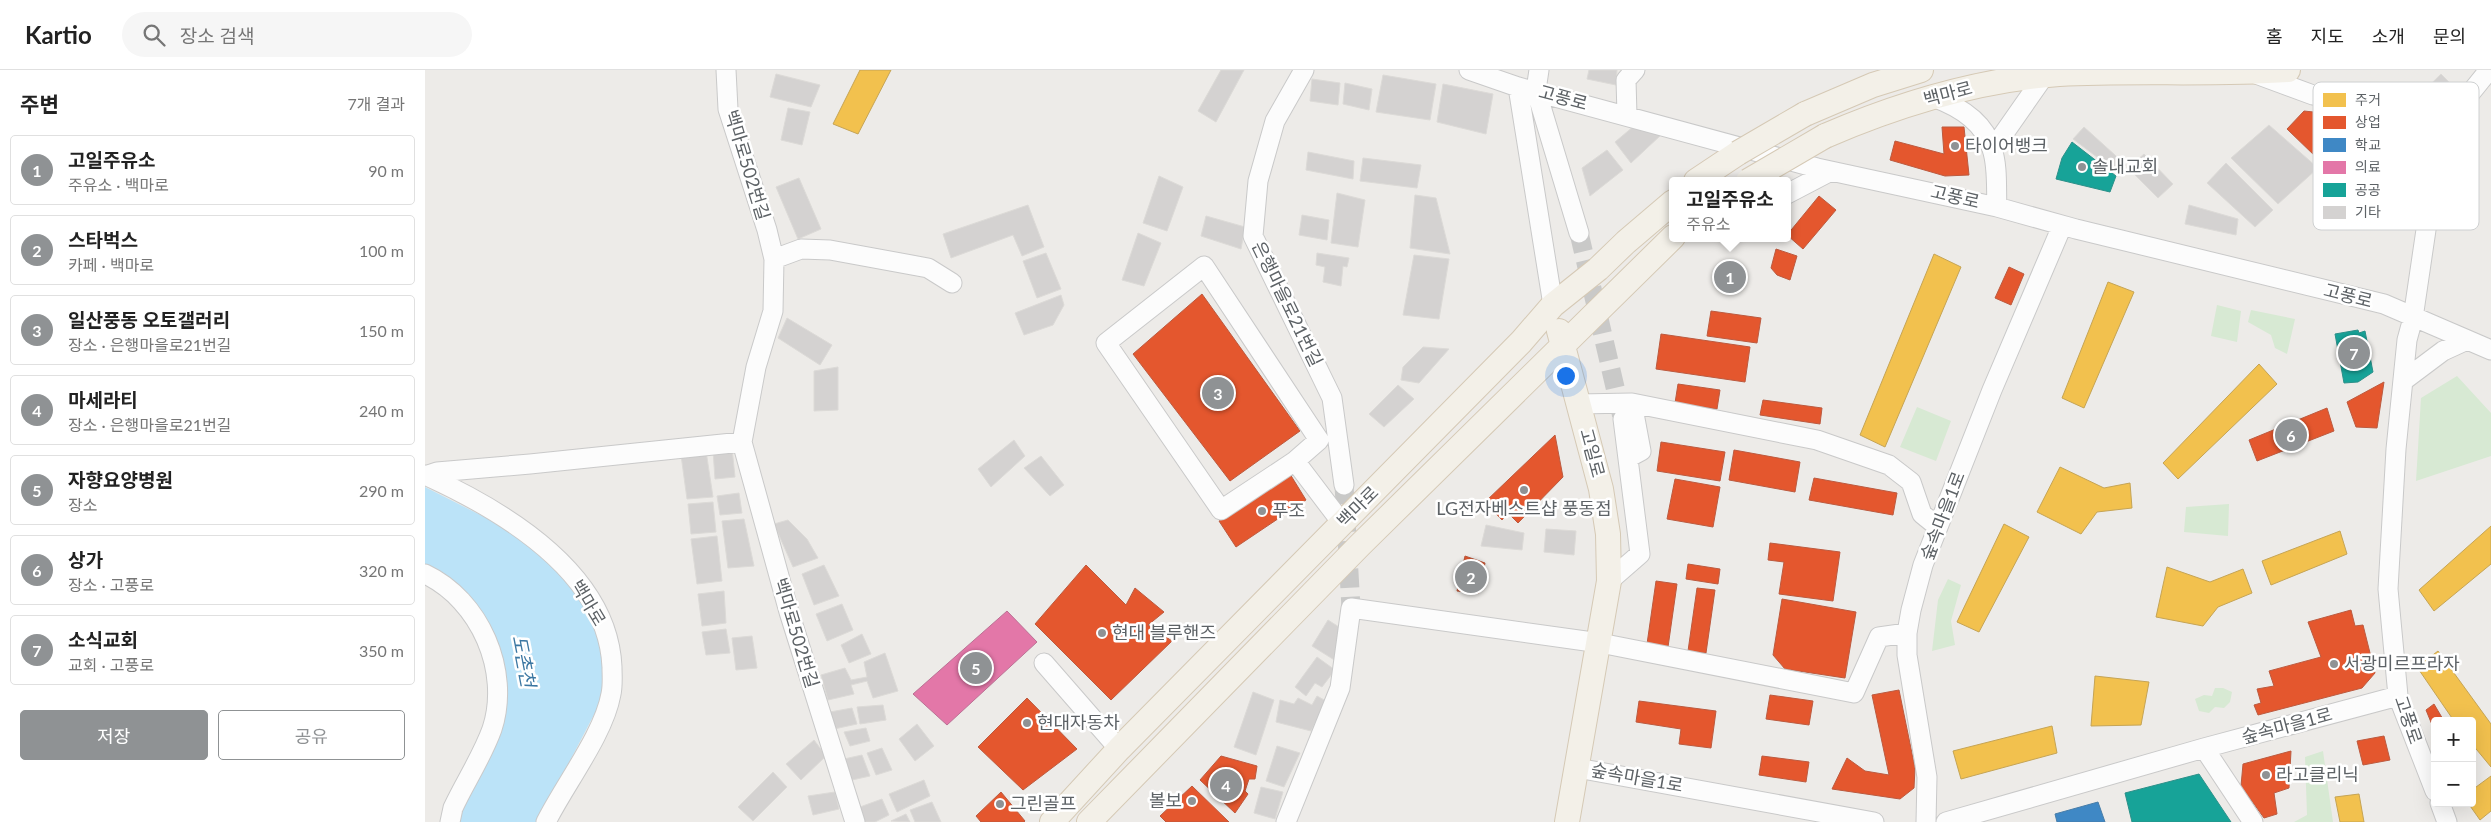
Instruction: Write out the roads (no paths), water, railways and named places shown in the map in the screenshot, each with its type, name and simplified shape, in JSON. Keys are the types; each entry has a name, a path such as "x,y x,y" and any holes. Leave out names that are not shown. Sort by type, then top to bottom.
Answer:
{"main road":[{"name":"백마로","path":"1701,177 1805,114 1873,85 1921,70"},
{"name":"백마로","path":"1755,177 1825,136 1855,123 1972,86 2044,76 2287,70"},
{"name":"백마로","path":"1052,822 1119,749 1521,342 1553,305 1598,269 1669,205"},
{"name":"백마로","path":"1089,822 1353,552 1562,344 1669,241"},
{"name":"고일로","path":"1553,305 1601,489 1607,534 1609,581 1600,643 1567,822"}],"street":[{"name":"백마로502번길","path":"726,70 728,109 767,230 774,259 773,311 756,367 743,442 789,612 855,822"},
{"name":"은행마을로21번길","path":"1304,70 1275,121 1258,181 1253,236 1332,398 1344,485"},
{"path":"1469,70 1497,74"},
{"path":"1539,70 1527,89 1579,233"},
{"path":"1627,116 1626,80 1635,70"},
{"path":"2470,78 2489,70"},
{"path":"2250,72 2313,95"},
{"name":"고풍로","path":"1497,74 1527,89 1831,170 1997,208 2062,226 2384,304 2491,350"},
{"path":"1993,149 2044,76"},
{"name":"고일로","path":"1527,89 1553,305"},
{"path":"1933,97 1970,116 1983,131 1993,149 1997,208"},
{"path":"1791,192 1831,170"},
{"name":"숲속마을1로","path":"1926,822 1927,777 1907,655 1907,632 1923,565 1992,390 2062,226"},
{"path":"2413,318 2426,230"},
{"path":"774,259 801,249 830,250 928,268 952,283"},
{"path":"1204,266 1319,440 1295,461 1221,510 1105,343 1204,266"},
{"name":"고풍로","path":"2413,318 2407,340 2396,449 2388,590 2398,696 2431,781"},
{"path":"2403,381 2432,358 2467,340"},
{"path":"1578,404 1628,410 1817,440 1889,465 1911,482 1921,514 1938,527"},
{"path":"1609,581 1640,554 1628,458 1628,410"},
{"path":"425,476 437,472 743,442"},
{"path":"1295,461 1342,523"},
{"name":"백마로","path":"425,476 463,493 498,514 553,554 587,594 597,610 606,634 611,650 611,694 591,742 546,822"},
{"path":"425,574 455,595 469,610 483,632 491,652 497,686 492,729 453,808 451,822"},
{"path":"1286,822 1340,688 1351,608 1600,643 1854,694 1879,637 1907,632"},
{"path":"1044,662 1119,749"},
{"name":"숲속마을1로","path":"1946,822 2204,748 2398,696"},
{"path":"2204,748 2253,822"},
{"name":"숲속마을1로","path":"1577,768 1874,822"},
{"path":"2441,807 2447,822"}],"water":[{"name":"도촌천","path":"425,487 512,531 553,563 594,621 606,676 598,707 538,822 454,822 486,754 493,643 425,568"}],"tunnel":[{"path":"1579,233 1622,417"},
{"path":"1344,485 1351,608"}],"place":[{"name":"타이어뱅크","path":"1955,146"},
{"name":"솔내교회","path":"2082,167"},
{"name":"고일주유소","path":"1730,277"},
{"name":"소식교회","path":"2354,353"},
{"name":"일산풍동 오토갤러리","path":"1218,393"},
{"name":"상가","path":"2291,435"},
{"name":"LG전자베스트샵 풍동점","path":"1524,490"},
{"name":"푸조","path":"1262,511"},
{"name":"스타벅스","path":"1471,577"},
{"name":"현대 블루핸즈","path":"1102,633"},
{"name":"서광미르프라자","path":"2334,664"},
{"name":"자향요양병원","path":"976,668"},
{"name":"현대자동차","path":"1027,723"},
{"name":"라고클리닉","path":"2266,775"},
{"name":"마세라티","path":"1226,785"},
{"name":"볼보","path":"1192,801"},
{"name":"그린골프","path":"1000,804"}]}
